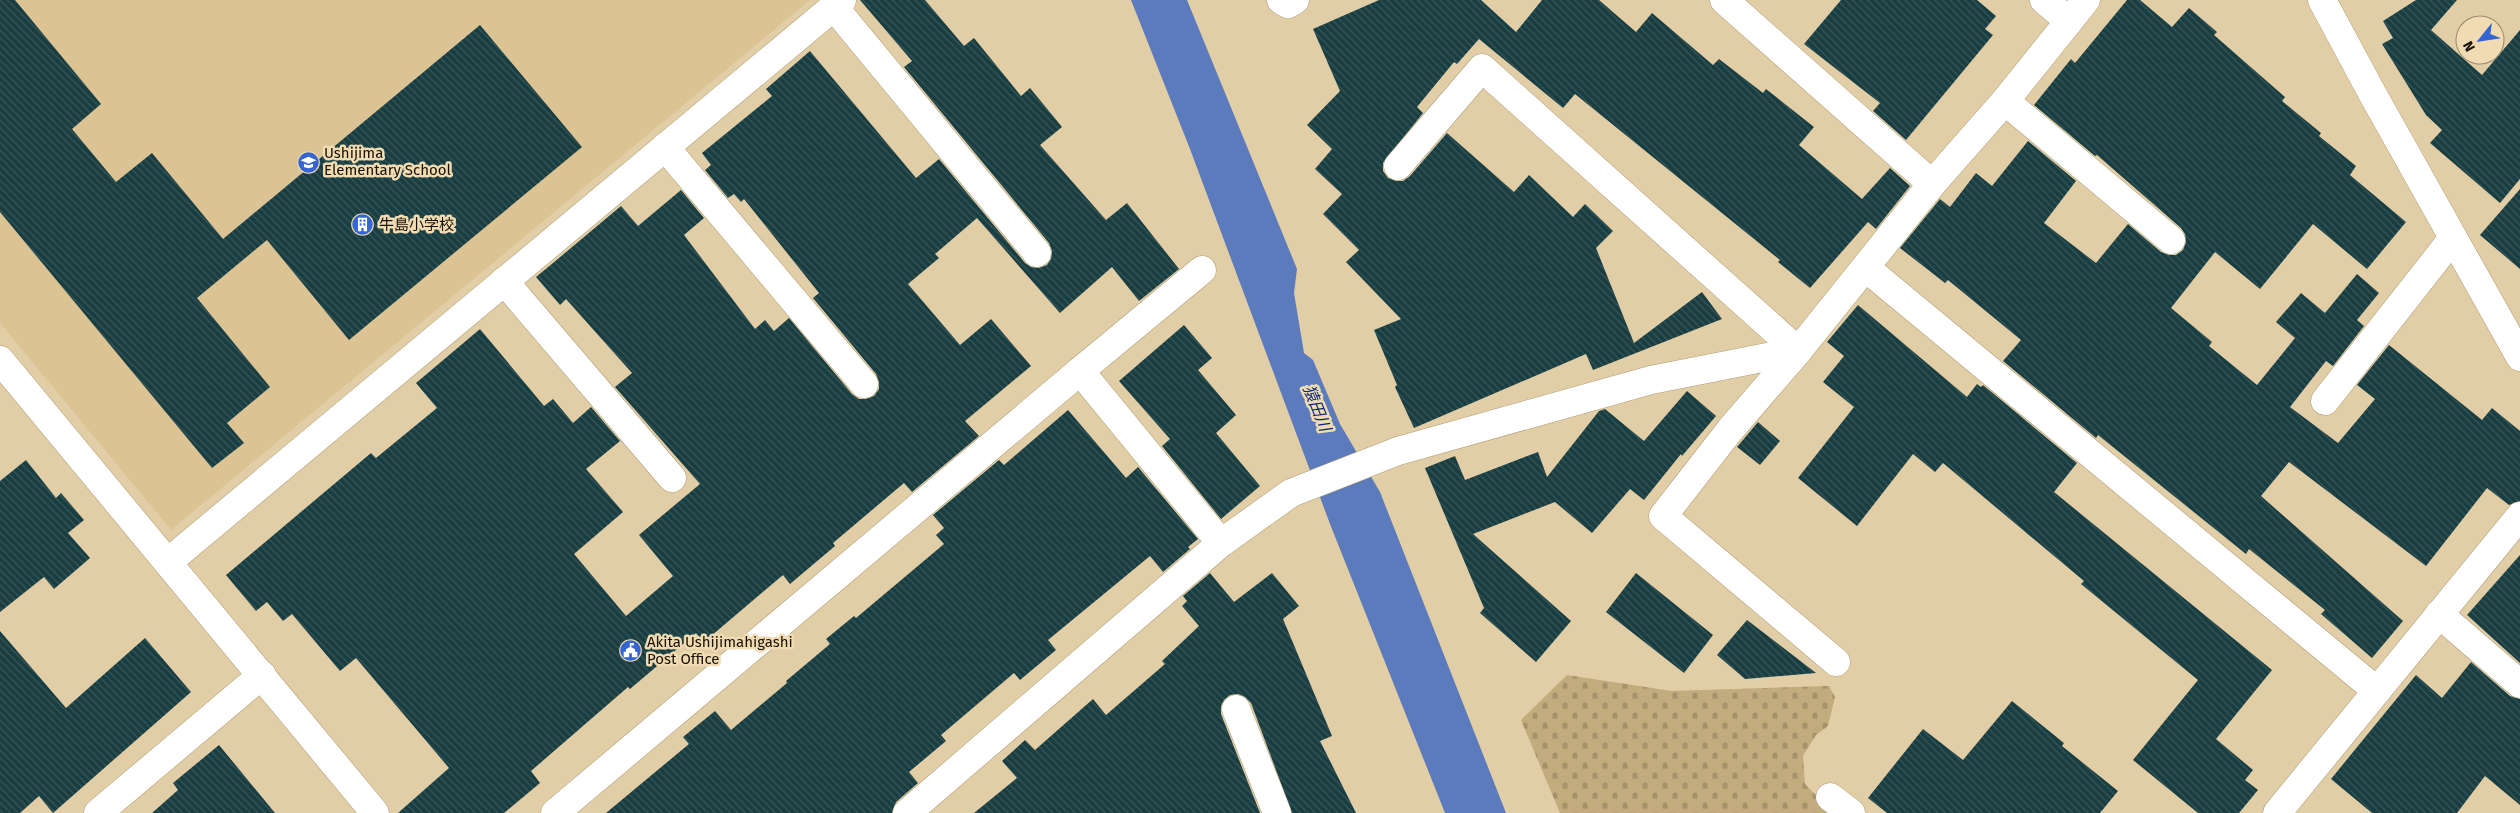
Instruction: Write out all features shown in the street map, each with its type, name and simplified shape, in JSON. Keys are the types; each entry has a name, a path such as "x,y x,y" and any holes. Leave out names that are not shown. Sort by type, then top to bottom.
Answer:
{"street":[{"path":"1281,0 1288,4 1295,0"},
{"path":"1724,0 1932,184"},
{"path":"1836,662 1663,516 1730,430 1866,268 1932,184 2005,100 2077,10 2044,0"},
{"path":"2322,0 2520,357"},
{"path":"168,562 838,3 1037,253"},
{"path":"1398,166 1482,68 1798,350"},
{"path":"2005,100 2171,240"},
{"path":"665,147 864,384"},
{"path":"2325,401 2453,238"},
{"path":"1866,268 2377,691"},
{"path":"555,813 1080,370 1202,270"},
{"path":"504,281 672,478"},
{"path":"907,813 1221,542 1291,493 1398,451 1651,380 1798,350"},
{"path":"0,360 375,813"},
{"path":"1080,370 1221,542"},
{"path":"2278,813 2520,516"},
{"path":"2439,614 2520,684"},
{"path":"98,813 262,676"},
{"path":"1236,708 1277,813"},
{"path":"1830,797 1851,813"}],"shaded area":[{"name":"Ushijima Elementary School","path":"0,0 810,0 171,530 0,323"}],"green space":[{"path":"1567,675 1672,691 1829,686 1835,697 1828,726 1816,735 1803,756 1805,784 1834,813 1560,813 1521,720"}],"water":[{"name":"猿田川","path":"1131,0 1187,0 1297,269 1294,293 1304,353 1313,360 1340,424 1380,492 1506,813 1445,813 1330,524 1190,149"}],"building":[{"name":"牛島小学校","path":"0,0 15,0 101,104 72,129 116,182 152,153 223,239 480,25 582,147 349,340 267,240 197,298 270,387 227,423 244,443 212,468 0,212"},
{"path":"860,0 925,0 964,46 974,38 1021,96 1030,88 1062,127 1040,145 1106,220 1127,203 1179,269 1139,301 1112,267 1060,313 977,218 935,254 939,258 908,284 960,345 991,319 1031,366 965,421 979,436 912,492 904,483 833,543 835,546 790,584 783,575 704,642 696,633 630,689 628,687 531,771 540,783 504,813 398,813 449,768 356,658 340,671 292,614 283,621 267,602 256,611 226,575 371,453 376,458 437,408 416,383 480,329 544,406 553,399 573,423 591,407 620,441 586,469 623,512 574,554 626,616 673,576 639,535 700,484 615,387 632,373 566,299 560,305 536,277 621,206 638,226 681,190 704,218 684,235 755,329 765,320 774,331 789,318 852,394 859,399 874,396 879,389 876,374 813,298 819,293 744,199 741,202 734,194 728,198 705,170 711,165 702,153 772,96 766,89 810,51 916,178 939,159 1025,263 1031,267 1039,268 1047,265 1051,259 1052,251 1049,243 904,67 912,61"},
{"path":"1379,0 1481,0 1516,32 1542,0 1599,0 1636,32 1652,13 1713,65 1719,59 1763,93 1766,89 1814,127 1799,145 1862,199 1890,168 1910,186 1876,229 1868,222 1810,288 1778,262 1780,260 1575,94 1563,108 1479,39 1457,64 1454,62 1417,107 1423,113 1383,163 1383,171 1388,178 1403,181 1410,176 1447,133 1514,192 1529,175 1573,217 1585,204 1613,231 1596,248 1634,343 1702,292 1722,319 1593,370 1586,354 1414,428 1395,387 1397,385 1374,330 1401,319 1346,262 1359,250 1323,214 1342,194 1315,169 1332,149 1307,125 1340,91 1313,29"},
{"path":"1841,0 1977,0 1996,16 1985,29 1993,35 1906,140 1873,111 1880,103 1804,44"},
{"path":"2127,0 2140,0 2172,27 2189,8 2217,32 2214,35 2285,97 2282,101 2321,133 2319,136 2356,166 2350,175 2406,222 2367,269 2313,224 2260,289 2215,252 2171,308 2212,342 2209,346 2257,385 2295,338 2276,322 2301,293 2325,313 2357,274 2379,293 2357,320 2364,326 2333,366 2326,361 2290,407 2338,443 2375,399 2357,385 2389,345 2482,420 2492,408 2520,431 2520,501 2509,505 2487,488 2426,566 2289,462 2261,496 2403,621 2372,658 2321,614 2325,610 2249,549 2246,554 2098,435 2096,438 2003,361 2021,340 1948,280 1945,283 1900,248 1940,199 1950,207 1976,173 1992,186 2028,141 2076,181 2044,223 2096,263 2128,224 2161,252 2176,255 2183,250 2186,242 2185,234 2181,228 2097,155 2095,156 2034,105 2071,59 2075,63"},
{"path":"2416,0 2457,0 2431,30 2455,51 2455,65 2471,65 2482,75 2490,65 2505,65 2505,48 2520,30 2520,179 2500,203 2430,143 2442,130 2426,115 2382,44 2393,38 2383,21"},
{"path":"2520,189 2520,269 2480,235"},
{"path":"1858,305 1967,397 1977,384 1981,387 1983,385 2077,463 2054,492 2272,670 2216,739 2253,770 2245,780 2258,790 2239,813 2198,813 2133,760 2198,680 2081,584 2084,581 1943,463 1935,472 1913,454 1857,526 1798,478 1854,407 1823,382 1844,356 1827,342"},
{"path":"1184,325 1212,358 1198,370 1236,415 1216,433 1260,486 1221,519 1162,446 1170,439 1119,381"},
{"path":"1687,391 1716,416 1682,456 1681,454 1644,500 1630,489 1592,533 1555,502 1473,534 1571,621 1536,662 1480,613 1484,608 1425,468 1455,456 1465,480 1538,452 1547,477 1599,411 1605,409 1644,441"},
{"path":"1068,410 1126,478 1138,467 1198,539 1188,547 1190,549 1163,572 1150,556 1048,640 1056,650 1020,680 1014,673 941,735 946,741 909,772 918,783 896,802 892,813 606,813 689,744 683,737 715,711 731,730 787,683 786,681 830,644 826,639 854,616 856,618 944,544 936,535 944,528 933,515 999,460 1004,465"},
{"path":"1758,422 1780,441 1760,465 1737,447"},
{"path":"26,460 56,498 61,493 84,520 68,533 90,558 54,589 44,577 0,612 0,481"},
{"path":"2520,555 2520,663 2467,615"},
{"path":"1210,573 1234,602 1272,573 1299,606 1283,619 1332,736 1320,741 1356,813 1292,813 1251,703 1245,697 1238,694 1230,695 1224,700 1221,706 1221,714 1260,813 974,813 1017,778 1002,761 1025,740 1035,750 1093,699 1106,715 1165,664 1162,661 1199,626 1182,606 1187,601 1183,596"},
{"path":"1636,573 1713,635 1684,673 1606,612"},
{"path":"1747,620 1816,673 1745,679 1717,655"},
{"path":"0,631 66,708 145,638 191,692 53,813 39,796 20,813 0,813"},
{"path":"2471,662 2510,696 2520,699 2520,805 2485,776 2457,813 2372,813 2331,779 2416,675 2442,698"},
{"path":"2012,701 2064,743 2062,746 2118,791 2100,813 1887,813 1868,798 1923,729 1963,760"},
{"path":"219,745 275,813 152,813 178,790 173,783"}],"place":[{"name":"Ushijima Elementary School","path":"308,162"},
{"name":"牛島小学校","path":"363,225"},
{"name":"Akita Ushijimahigashi Post Office","path":"631,651"}]}
